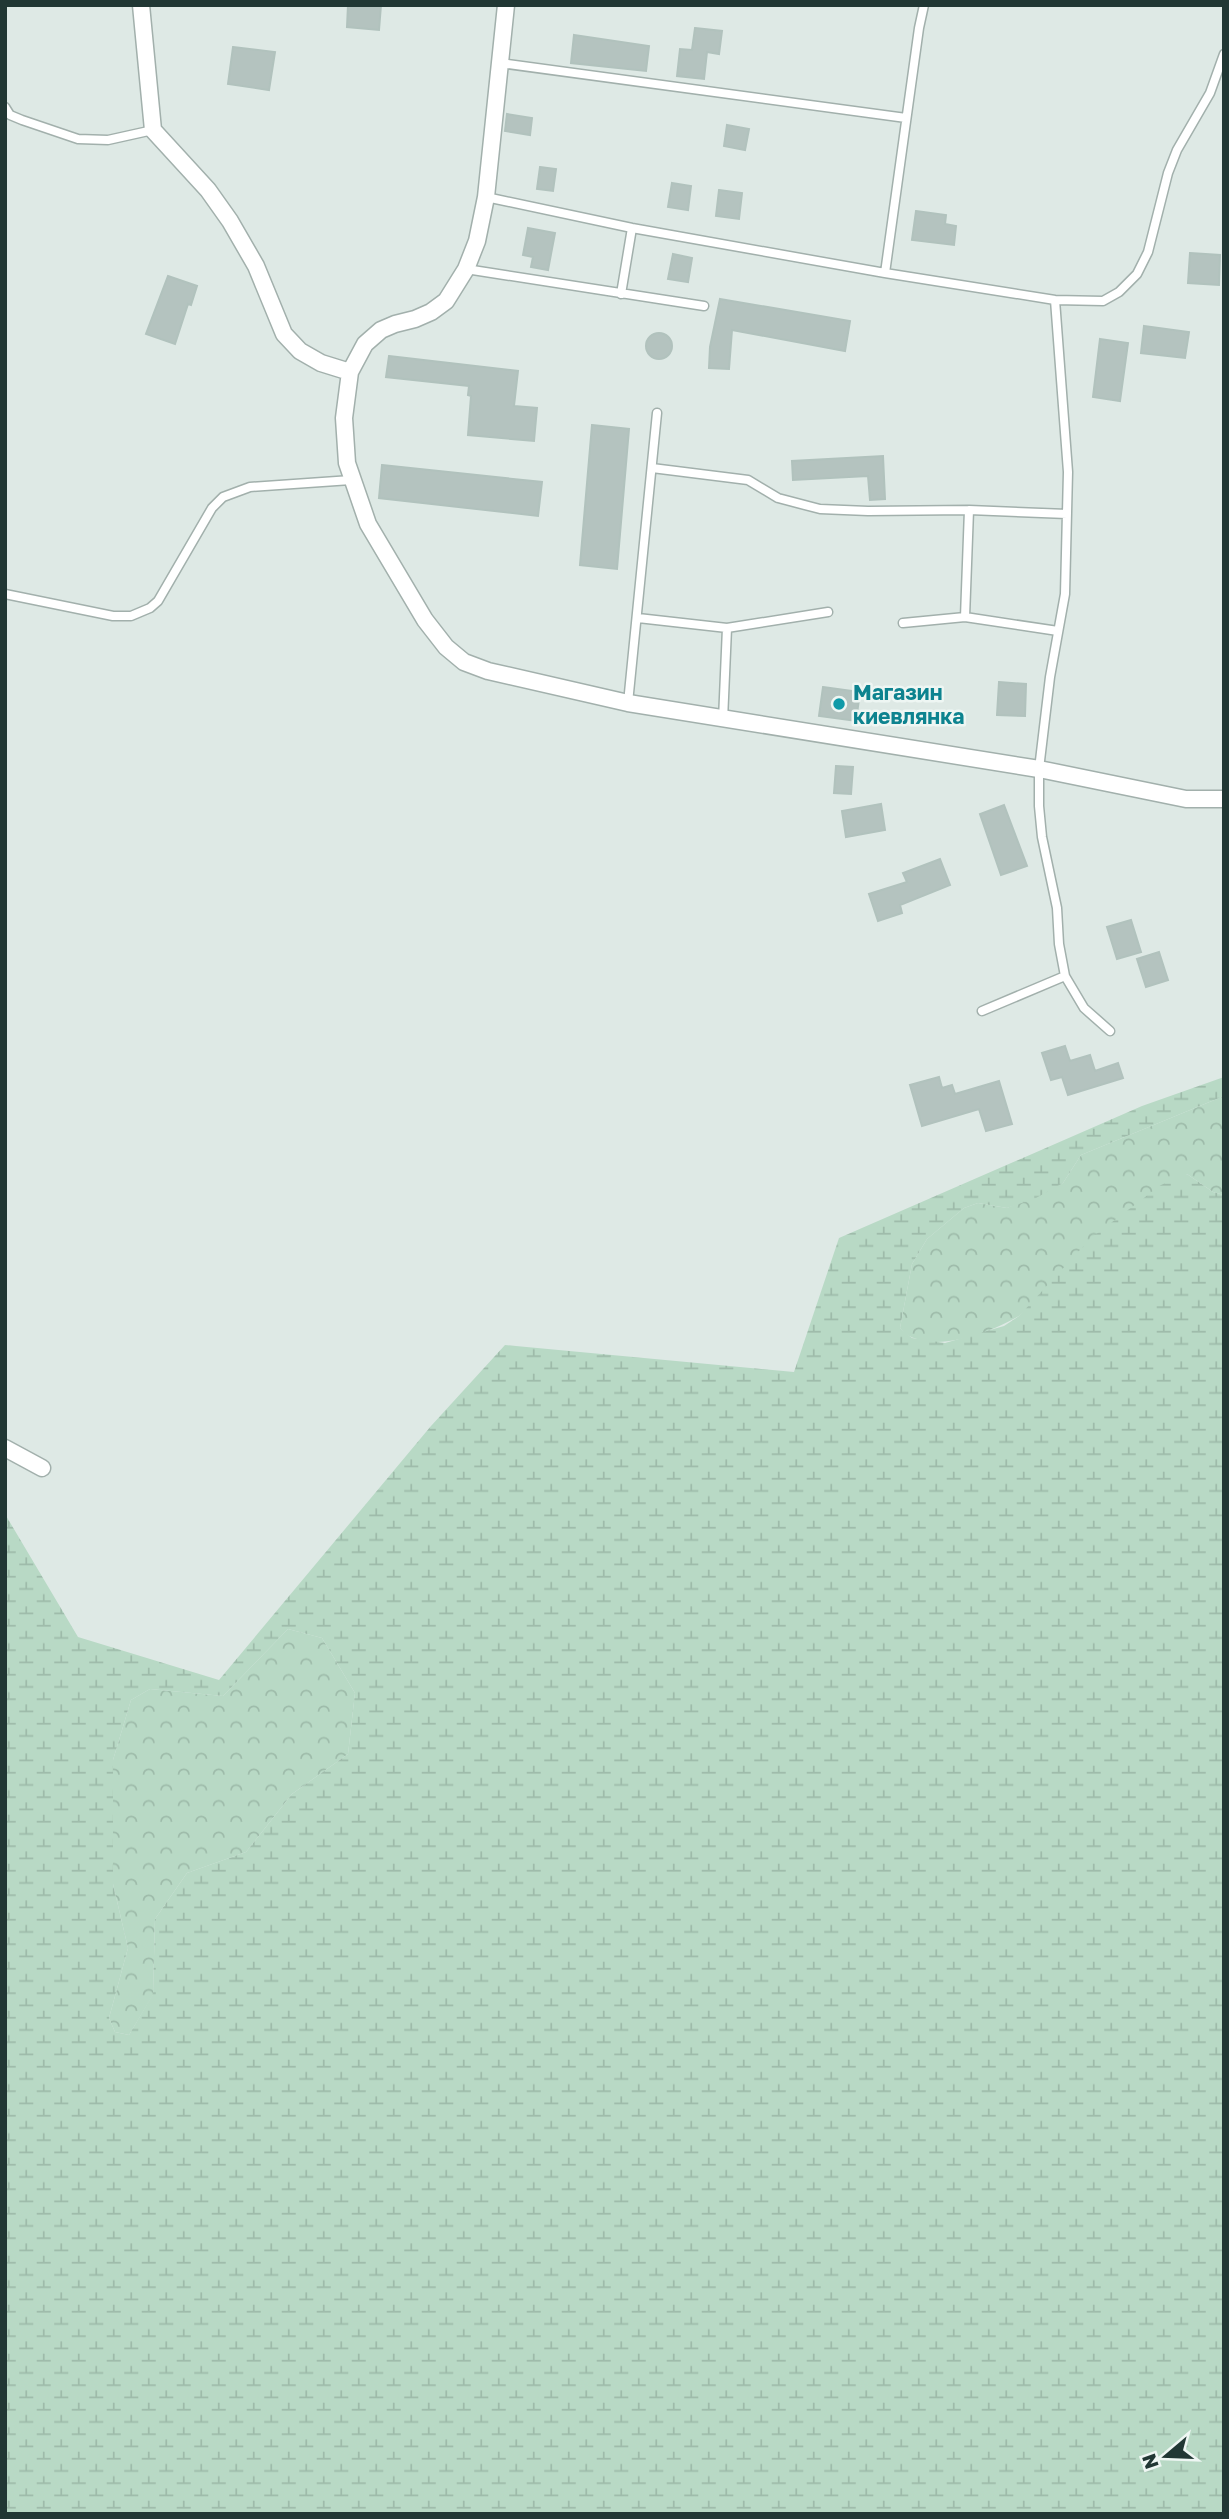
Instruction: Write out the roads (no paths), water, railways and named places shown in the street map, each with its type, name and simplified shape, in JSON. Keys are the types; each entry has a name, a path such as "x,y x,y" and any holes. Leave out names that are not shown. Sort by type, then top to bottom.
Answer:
{"street":[{"path":"141,5 153,130 201,182 230,221 256,266 284,334 300,351 321,363 350,372"},
{"path":"506,5 486,197 477,241 466,269 446,301 431,312 395,324 371,337 350,372 344,418 346,463 368,524 399,579 446,647 464,662 488,671 628,703 1039,769 1186,799 1224,799"},
{"path":"5,1448 42,1468"}],"lane":[{"path":"885,273 924,5"},
{"path":"486,197 632,228 885,273 1055,300 1103,301 1119,292 1137,274 1148,252 1168,173 1177,150 1210,93 1224,54"},
{"path":"500,62 906,118"},
{"path":"5,107 10,115 78,139 108,140 153,130"},
{"path":"621,294 632,228"},
{"path":"466,269 704,306"},
{"path":"1055,300 1067,461 1065,594 1039,769 1039,806 1042,837 1057,908 1059,944 1065,976 1084,1008 1110,1031"},
{"path":"628,703 657,413"},
{"path":"652,468 748,480 778,498 820,509 1067,514"},
{"path":"5,594 113,616 131,616 150,608 158,601 212,508 223,496 250,486 351,480"},
{"path":"965,617 968,510"},
{"path":"638,618 727,628 828,612"},
{"path":"903,623 965,617 1058,631"},
{"path":"723,720 727,628"},
{"path":"982,1011 1065,976"}],"place":[{"name":"Магазин киевлянка","path":"839,704"}]}
